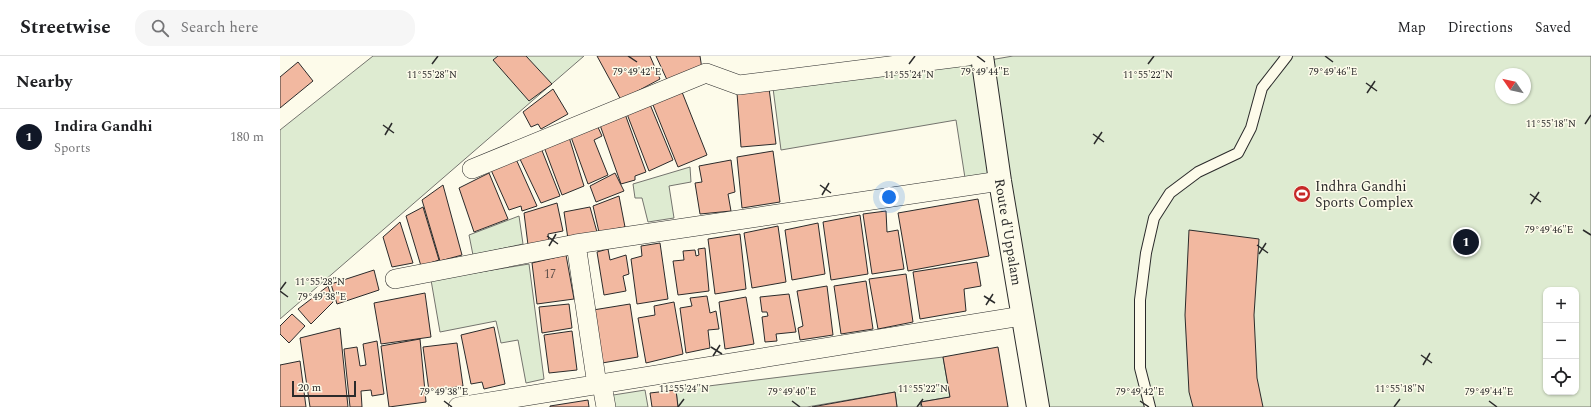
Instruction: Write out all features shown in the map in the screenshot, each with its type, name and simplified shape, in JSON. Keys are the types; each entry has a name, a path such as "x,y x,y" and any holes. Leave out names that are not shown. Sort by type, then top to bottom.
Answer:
{"main road":[{"name":"Route d'Uppalam","path":"982,56 1000,181 1038,407"}],"street":[{"path":"472,169 706,73 739,84 968,56"},
{"path":"395,280 576,244 1000,181"},
{"path":"576,244 600,385 606,407"},
{"path":"458,407 1022,316"}],"lane":[{"path":"1150,407 1140,368 1140,300 1146,253 1154,218 1170,193 1198,172 1238,153 1251,128 1262,88 1286,56"}],"green space":[{"path":"373,56 584,56 280,319 280,130"},
{"name":"Indhra Gandhi Sports Complex","path":"1013,56 1591,56 1591,407 1047,407 990,60"},
{"path":"976,63 992,173 965,178 956,120 781,150 773,88"},
{"path":"690,167 691,182 669,186 674,218 648,222 642,198 635,198 633,184"},
{"path":"519,216 523,244 473,255 469,235"},
{"path":"529,264 544,379 526,383 518,340 501,343 496,321 440,332 431,280"},
{"path":"943,357 950,397 920,402 921,407 897,407 895,392 807,407 678,407 676,390"},
{"path":"645,390 648,407 609,407 607,396"}],"building":[{"path":"498,56 526,56 552,84 529,101 493,60"},
{"path":"597,56 650,56 660,79 621,100"},
{"path":"656,56 700,56 702,69 668,82"},
{"path":"298,62 313,81 280,108 280,77"},
{"path":"680,87 707,155 678,167 651,100"},
{"path":"769,88 776,144 741,147 737,93"},
{"path":"553,89 568,114 541,129 538,124 531,127 523,112"},
{"path":"649,102 673,160 649,171 627,114"},
{"path":"625,114 646,172 635,176 635,180 621,184 600,125"},
{"path":"597,125 602,136 594,140 608,175 588,184 571,137"},
{"path":"569,137 584,186 562,195 544,147"},
{"path":"541,148 560,196 541,203 519,157"},
{"path":"773,151 780,202 742,208 737,157"},
{"path":"516,159 537,206 522,211 521,206 509,210 491,170"},
{"path":"731,160 735,192 728,194 731,211 700,214 695,183 702,182 699,166"},
{"path":"489,173 508,219 474,232 459,188"},
{"path":"615,173 624,191 596,202 590,186"},
{"path":"443,185 462,255 440,261 422,200"},
{"path":"619,196 625,227 599,232 593,206"},
{"path":"978,199 989,256 908,271 898,213"},
{"path":"557,203 563,231 548,234 549,242 528,245 524,213"},
{"path":"423,207 439,260 421,266 406,216"},
{"path":"590,207 597,232 568,239 564,212"},
{"path":"886,211 887,232 898,230 904,269 872,274 863,214"},
{"path":"860,215 868,274 831,280 823,222"},
{"path":"400,222 413,263 392,267 383,237"},
{"path":"818,223 825,274 792,280 785,230"},
{"path":"778,226 786,282 752,288 744,233"},
{"path":"1189,230 1259,239 1254,315 1257,378 1263,407 1193,407 1189,392 1185,315"},
{"path":"740,234 746,289 715,294 708,239"},
{"path":"660,243 668,299 637,304 631,259 642,256 641,246"},
{"path":"705,248 709,291 678,295 673,261 684,260 683,251 695,250 696,256 699,255 698,249"},
{"path":"608,249 610,260 626,255 629,274 623,276 626,291 604,295 597,252"},
{"path":"566,255 574,299 537,304 532,263"},
{"path":"977,262 981,286 964,289 966,311 920,319 913,272"},
{"path":"374,270 379,290 337,304 331,284"},
{"path":"906,274 913,322 878,329 869,279"},
{"path":"866,281 873,329 841,334 834,286"},
{"path":"328,286 333,302 311,324 298,309"},
{"path":"827,286 833,335 800,340 798,328 803,326 797,291"},
{"path":"425,293 431,337 381,344 374,303"},
{"path":"789,294 796,332 776,334 777,341 765,342 762,317 768,316 767,312 762,312 760,297"},
{"path":"707,296 710,313 716,311 719,329 708,330 710,348 686,353 680,308 692,306 690,298"},
{"path":"746,297 754,344 725,349 719,302"},
{"path":"674,302 683,354 646,363 638,318 655,315 654,306"},
{"path":"569,304 572,328 542,333 539,307"},
{"path":"630,304 638,357 602,363 593,310"},
{"path":"292,314 305,326 289,343 280,334 280,326"},
{"path":"494,327 505,384 484,389 482,382 471,384 461,335"},
{"path":"340,328 348,407 310,407 300,338"},
{"path":"572,331 577,370 549,373 544,335"},
{"path":"420,339 426,402 389,407 381,346"},
{"path":"377,341 384,394 372,396 371,390 361,391 362,407 350,407 344,349 357,347 360,366 366,365 363,344"},
{"path":"457,343 463,386 429,391 423,347"},
{"path":"998,347 1008,407 922,407 921,402 950,397 943,357"},
{"path":"300,361 306,407 280,407 280,365"},
{"path":"676,390 678,407 652,407 650,393"},
{"path":"895,392 897,407 812,407"},
{"path":"588,400 589,407 550,407 550,406"}],"place":[{"name":"Indhra Gandhi Sports Complex","path":"1302,194"},
{"name":"Indira Gandhi","path":"1466,242"}]}
